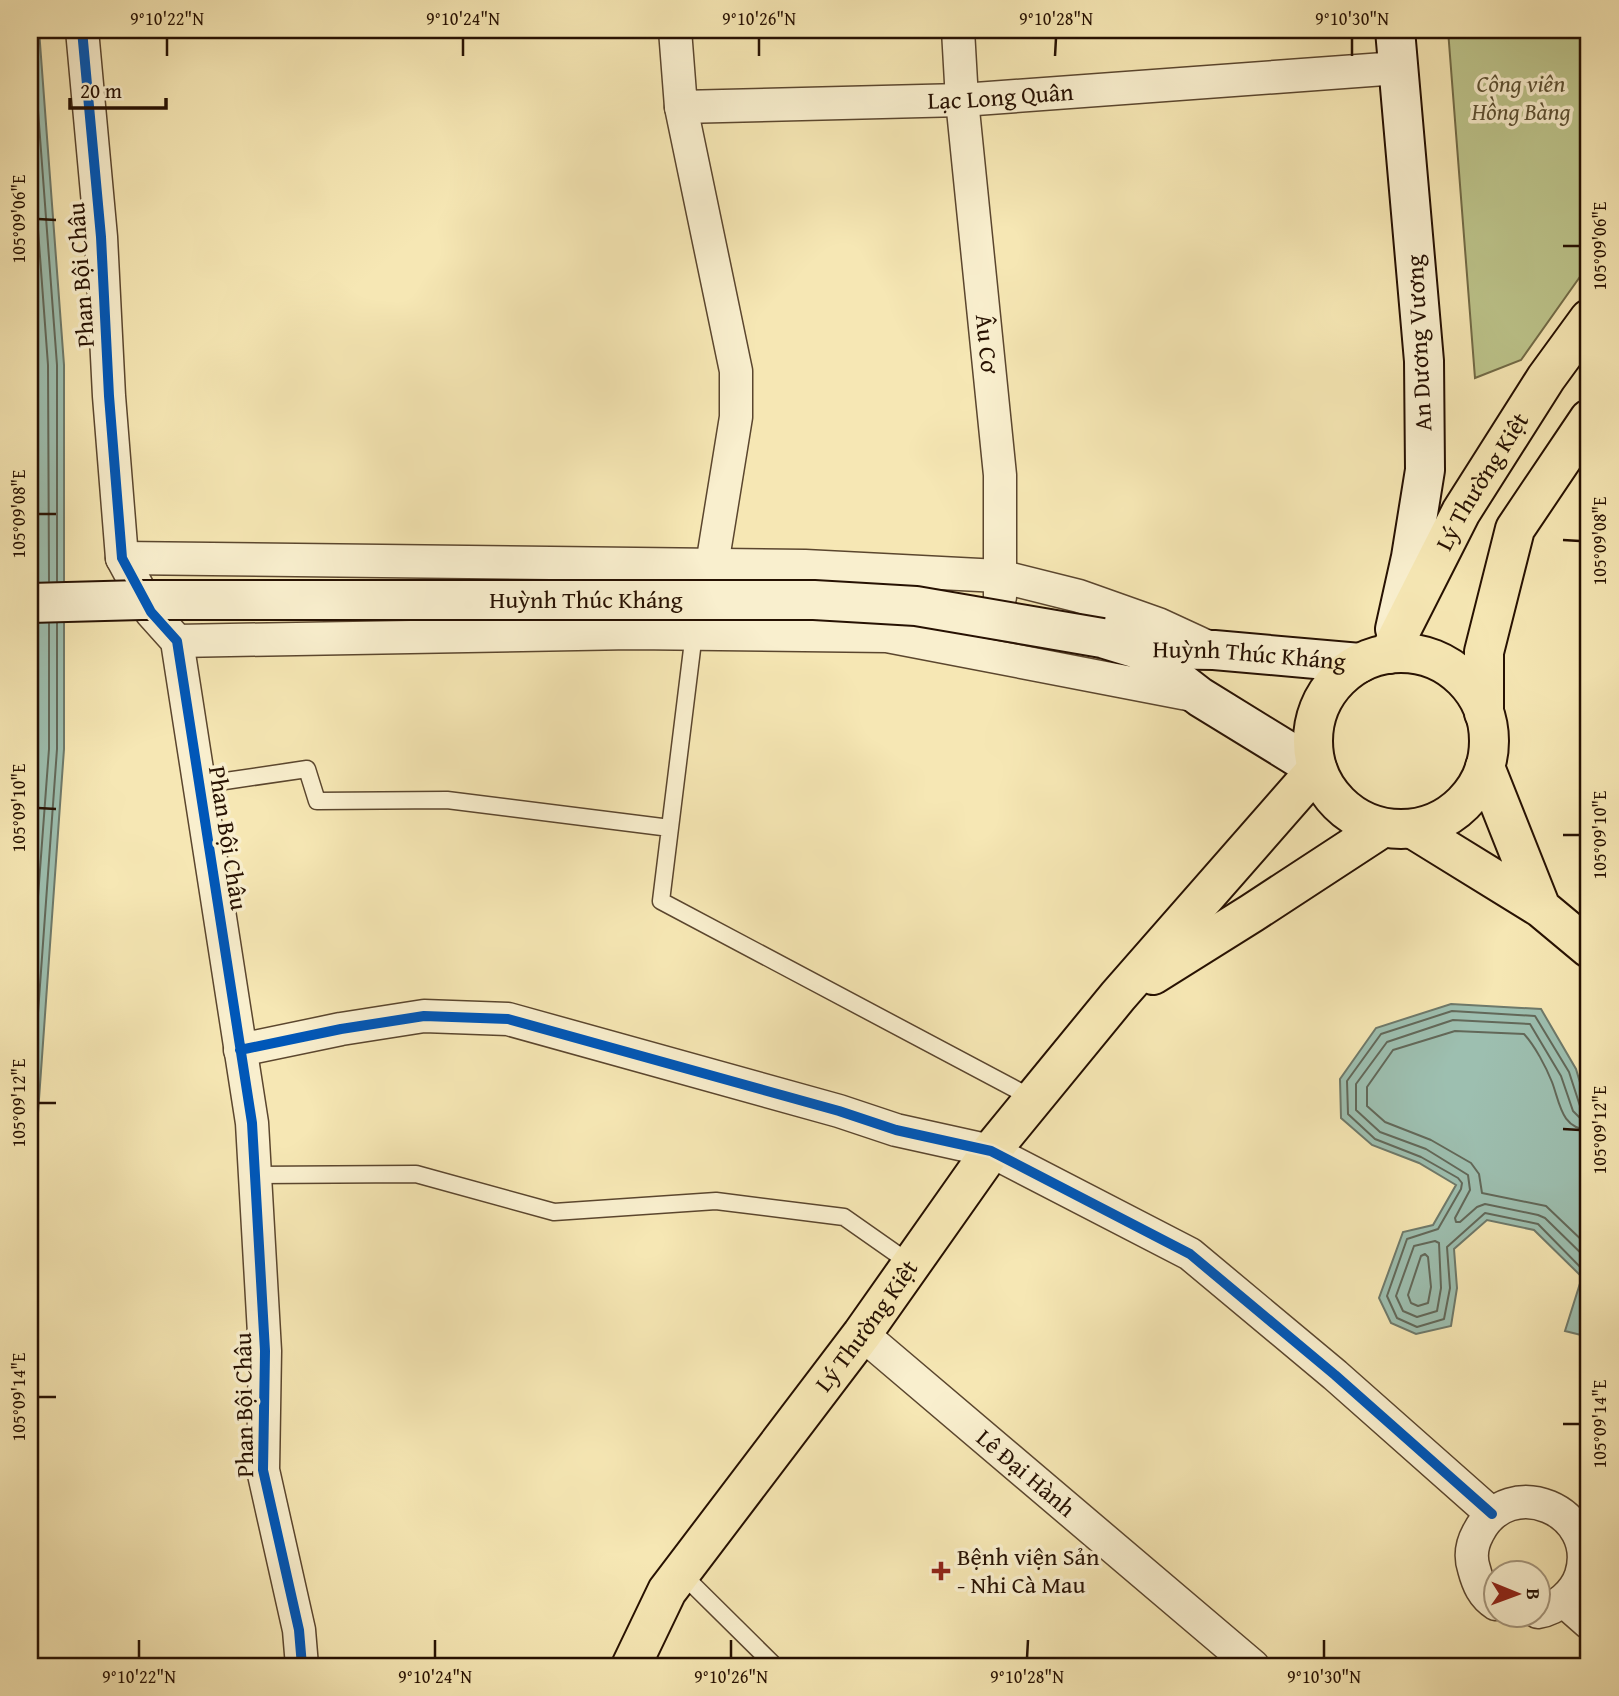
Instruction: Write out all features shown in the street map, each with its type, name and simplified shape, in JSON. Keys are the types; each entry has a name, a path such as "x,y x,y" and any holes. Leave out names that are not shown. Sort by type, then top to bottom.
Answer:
{"main road":[{"name":"An Dương Vương","path":"1374,658 1411,557 1425,470 1424,361 1395,30"},
{"name":"Lý Thường Kiệt","path":"1374,658 1461,512 1546,378 1589,319"},
{"path":"1398,829 1437,822 1458,809 1474,790 1485,767 1489,743 1484,713 1484,652 1515,529 1589,419"},
{"name":"Huỳnh Thúc Kháng","path":"30,603 141,600 814,600 916,606 1120,643 1374,658"},
{"name":"Huỳnh Thúc Kháng","path":"1120,643 1200,697 1317,769"},
{"path":"1484,713 1470,686 1447,666 1419,655 1374,658 1341,676 1326,695 1317,716 1313,739 1317,769 1332,796 1354,817 1398,829 1541,908 1589,948"},
{"path":"1485,767 1541,908"},
{"name":"Lý Thường Kiệt","path":"631,1666 667,1591 862,1334 991,1151 1118,996 1317,769"},
{"name":"Lý Thường Kiệt","path":"1118,996 1252,913 1398,829"}],"street":[{"name":"Phan Bội Châu","path":"82,30 101,237 109,396 122,558 151,612 177,641 251,1123 265,1351 262,1471 299,1630 302,1666"},
{"path":"675,30 681,107 736,371 736,417 712,565"},
{"name":"Âu Cơ","path":"958,30 962,100 1000,475 1001,658"},
{"name":"Lạc Long Quân","path":"681,107 962,100 1398,68"},
{"path":"122,558 805,566 999,576 1100,603 1158,624 1214,650"},
{"path":"177,641 694,633 887,636 1200,697"},
{"path":"240,1050 341,1029 424,1016 508,1019 839,1111 896,1130 991,1151 1190,1254 1335,1375 1492,1514"},
{"name":"Lê Đại Hành","path":"862,1334 1253,1666"},
{"path":"1482,1589 1472,1561 1474,1541 1482,1524 1508,1504 1528,1501 1547,1504 1563,1515 1576,1529 1583,1548 1580,1578 1552,1605"},
{"path":"1552,1606 1589,1623"}],"lane":[{"path":"694,633 661,901 1034,1099"},
{"path":"198,785 307,769 317,800 447,800 670,828"},
{"path":"255,1175 416,1174 554,1212 716,1201 844,1217 911,1264"},
{"path":"681,1573 767,1663"}],"green space":[{"name":"Công viên Hồng Bàng","path":"1448,30 1589,30 1589,264 1521,360 1475,378"}],"water":[{"path":"30,30 39,30 64,365 64,749 30,1225"},
{"path":"1451,1004 1541,1009 1576,1069 1589,1113 1589,1337 1565,1331 1582,1277 1534,1230 1487,1220 1454,1249 1457,1288 1451,1326 1416,1334 1391,1323 1379,1298 1403,1232 1433,1225 1456,1185 1419,1163 1372,1145 1341,1118 1340,1079 1376,1028"}],"cycle path":[{"path":"82,30 101,237 109,396 122,558 151,612 177,641 252,1123 265,1351 263,1470 299,1630 302,1666"},
{"path":"240,1050 341,1029 424,1016 508,1019 839,1111 896,1130 991,1151 1190,1254 1335,1375 1492,1514"}],"place":[{"name":"Bệnh viện Sản - Nhi Cà Mau","path":"941,1571"}]}
